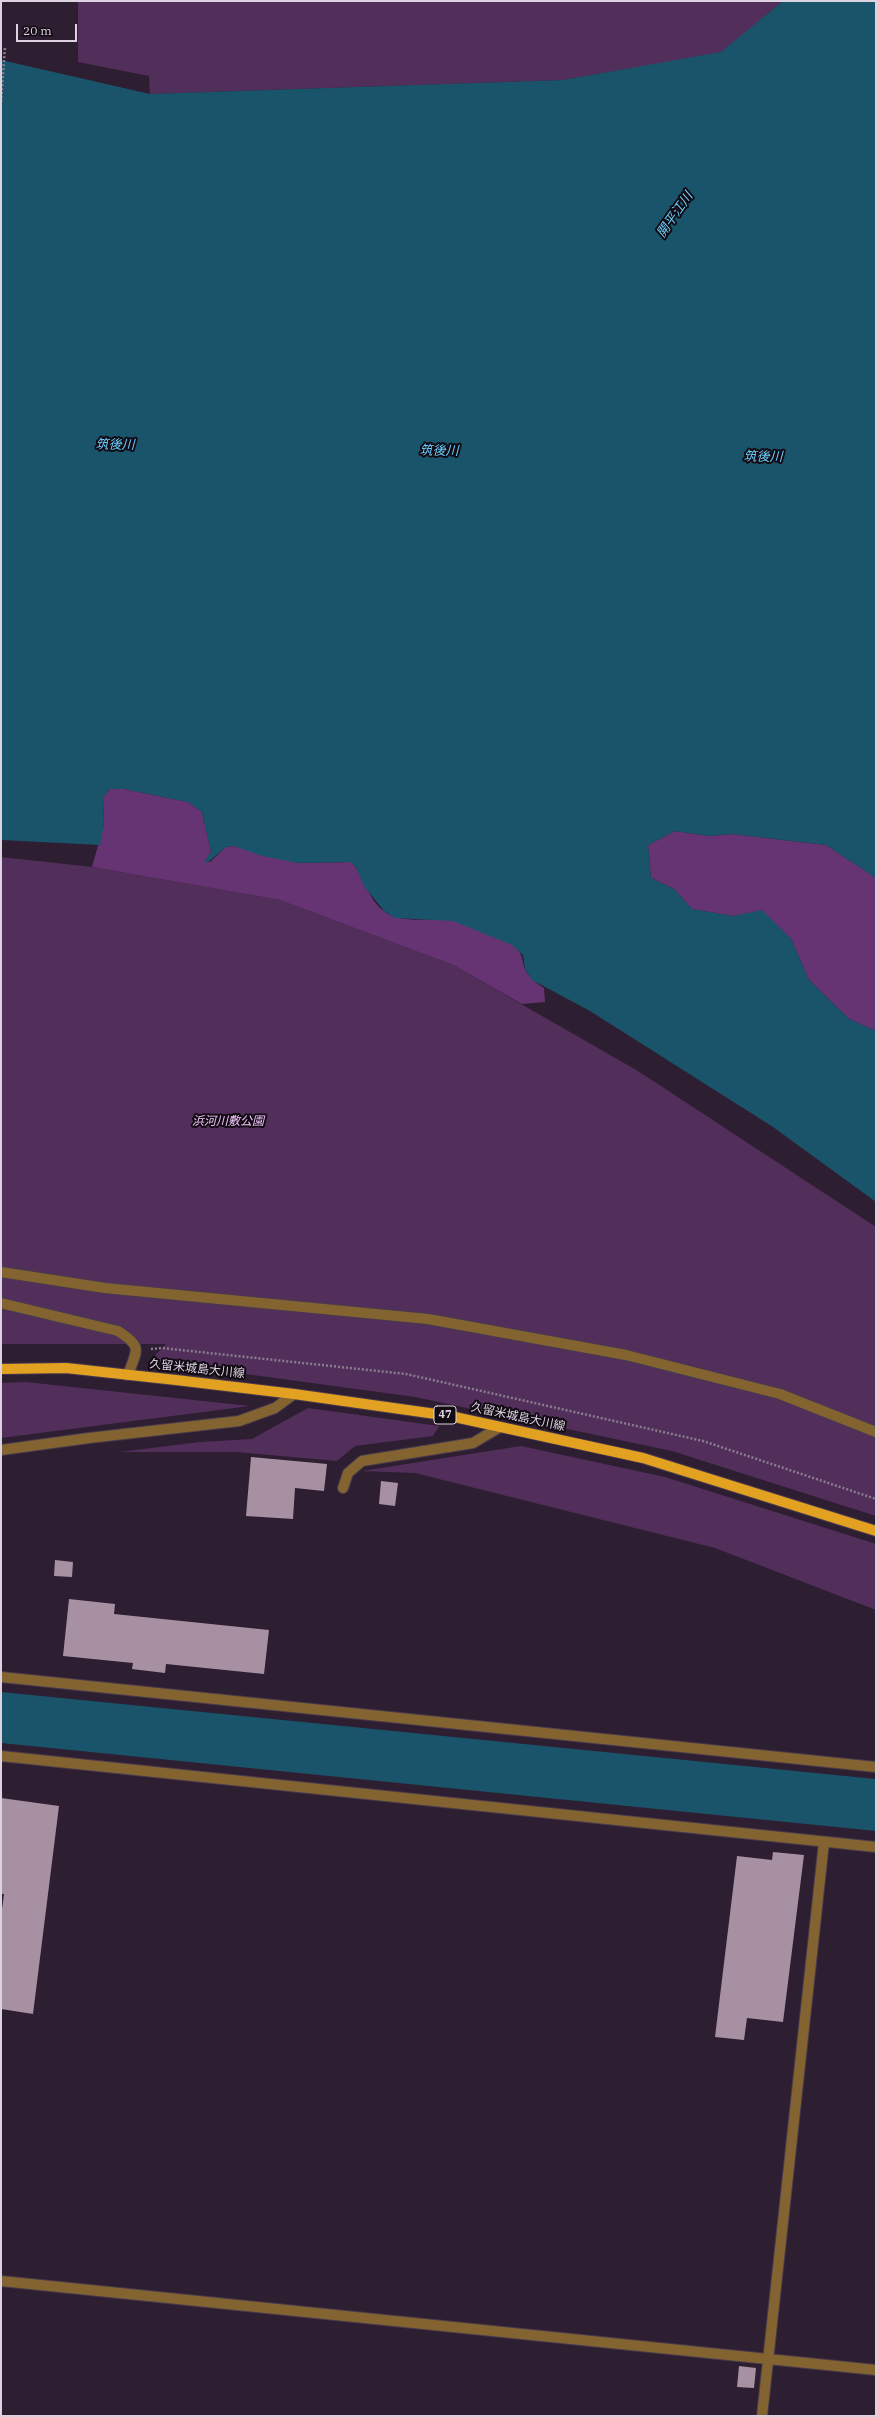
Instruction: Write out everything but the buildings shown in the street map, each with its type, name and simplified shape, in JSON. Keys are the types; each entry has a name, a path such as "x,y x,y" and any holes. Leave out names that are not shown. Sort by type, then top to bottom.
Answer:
{"main road":[{"name":"久留米城島大川線","path":"1,1369 66,1368 294,1394 450,1416 643,1458 876,1531"}],"street":[{"path":"1,1272 105,1288 428,1320 626,1355 780,1394 876,1432"},
{"path":"1,1303 118,1331 134,1341 137,1350 128,1375"},
{"path":"1,1450 89,1438 239,1421 275,1408 294,1394"},
{"path":"343,1488 348,1473 362,1462 473,1443 500,1427"},
{"path":"1,1677 876,1767"},
{"path":"1,1756 876,1847"},
{"path":"762,2416 824,1842"},
{"path":"1,2281 876,2370"}],"path":[{"path":"1,102 5,47"},
{"path":"137,1350 162,1348 406,1374 703,1441 876,1499"}],"green space":[{"path":"78,1 783,1 721,53 563,80 150,94 149,76 78,62"},
{"name":"浜河川敷公園","path":"1,857 92,867 280,900 453,965 638,1071 876,1227 876,1516 672,1451 415,1397 150,1361 166,1344 1,1344"},
{"path":"26,1382 250,1406 1,1438 1,1383"},
{"path":"308,1408 439,1426 433,1436 355,1446 337,1461 236,1452 119,1452 200,1442 252,1439"},
{"path":"521,1446 665,1477 876,1544 876,1610 715,1548 415,1473 362,1471"}],"shaded area":[{"path":"110,789 124,789 188,802 202,812 211,852 205,861 210,862 226,847 234,846 298,863 351,862 359,873 374,901 385,912 392,916 417,920 457,921 490,934 518,949 525,969 529,975 544,988 545,1002 522,1004 453,965 280,900 92,867 104,824 103,797"},
{"path":"675,831 709,836 732,834 826,845 876,878 876,1031 849,1019 809,980 791,939 762,911 733,916 692,909 674,889 651,878 648,845"}],"water":[{"path":"783,1 876,1 876,878 826,845 732,834 709,836 675,831 648,845 651,878 674,889 692,909 733,916 762,910 791,939 809,980 849,1019 876,1031 876,1202 773,1127 590,1011 532,980 525,969 523,955 512,945 453,921 395,918 384,911 364,886 356,867 351,862 298,863 262,856 234,846 226,847 207,863 205,861 211,852 202,812 188,802 124,789 110,789 103,797 104,824 100,845 1,840 1,60 150,94 563,80 721,52"},
{"path":"1,1692 876,1779 876,1831 1,1743"}],"water label":[{"name":"開平江川","path":"675,215"},
{"name":"筑後川","path":"115,445"},
{"name":"筑後川","path":"439,451"},
{"name":"筑後川","path":"763,457"}]}
